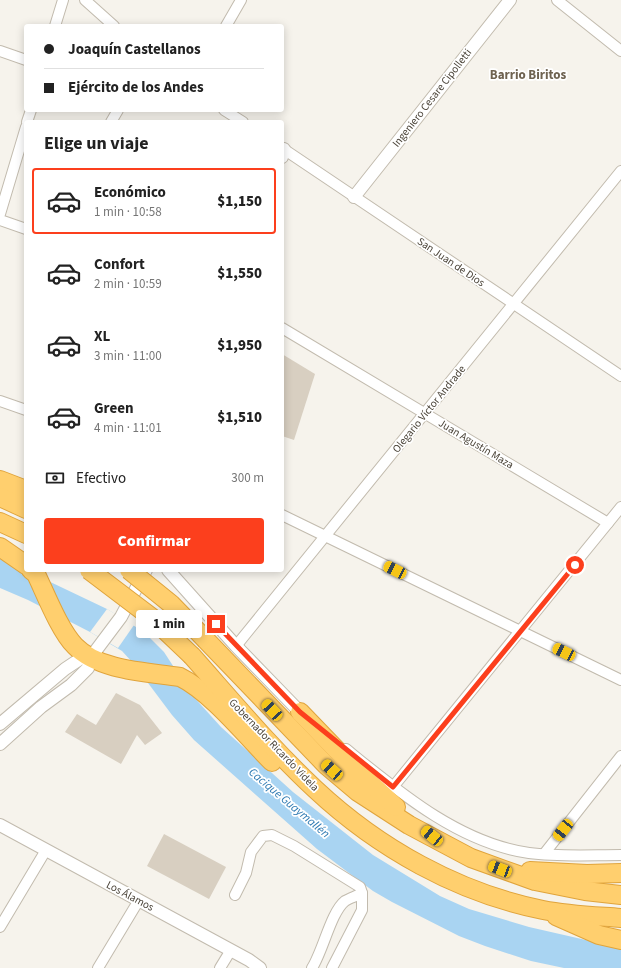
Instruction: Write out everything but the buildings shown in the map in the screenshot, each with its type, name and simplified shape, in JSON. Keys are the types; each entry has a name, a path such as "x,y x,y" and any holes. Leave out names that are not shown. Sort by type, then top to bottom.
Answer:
{"highway":[{"path":"0,480 24,489"},
{"path":"0,497 24,509"},
{"path":"0,522 24,533"},
{"path":"0,547 24,565"},
{"path":"32,572 76,648 111,666 180,677 202,692 284,775 312,798 362,828"},
{"name":"Gobernador Ricardo Videla","path":"92,572 151,617 192,656 295,770 339,810 362,828 401,854 440,875 469,888 543,910 621,918"},
{"name":"Gobernador Ricardo Videla","path":"131,572 171,604 314,754 338,776 377,806 443,845 500,869 535,881 585,891 621,895"},
{"path":"300,712 354,768 398,809 443,845"},
{"path":"500,869 587,874 621,873"},
{"path":"543,910 599,934 621,940"}],"street":[{"path":"56,24 63,0"},
{"path":"85,0 112,24"},
{"path":"227,24 241,0"},
{"name":"Ingeniero Cesare Cipolletti","path":"354,197 510,0"},
{"path":"557,0 621,51"},
{"path":"0,51 24,59"},
{"path":"227,112 240,120"},
{"path":"0,214 24,133"},
{"name":"San Juan de Dios","path":"284,152 621,376"},
{"name":"Olegario Víctor Andrade","path":"236,646 621,171"},
{"path":"0,220 24,228"},
{"name":"Juan Agustín Maza","path":"284,329 608,523"},
{"path":"0,401 24,409"},
{"path":"393,787 621,507"},
{"path":"284,516 621,680"},
{"path":"0,744 41,707 77,679 88,668 91,657 121,617 145,572"},
{"path":"170,572 236,646 300,712 393,787 430,813 472,835 513,850 544,854 621,855"},
{"path":"0,724 75,662 80,659 91,657"},
{"path":"544,854 621,756"},
{"name":"Los Álamos","path":"0,824 230,950 260,968"},
{"path":"235,895 246,873 251,852 263,836 272,836 294,846 360,887 362,893 362,910 332,968"},
{"path":"0,927 46,850"},
{"path":"312,968 336,913 345,902 362,893"},
{"path":"98,968 139,900"},
{"path":"220,968 230,950"}],"water":[{"name":"Cacique Guaymallén","path":"0,558 24,569 24,572 29,572 107,609 144,632 164,652 192,695 221,727 293,792 373,855 440,896 469,909 529,927 621,948 621,968 564,968 531,961 459,936 373,891 317,849 194,740 172,715 133,663 122,651 90,632 28,600 0,588"}],"pier":[{"path":"107,609 134,625 118,648 90,632"}],"district":[{"name":"Barrio Biritos","path":"528,75"}],"route":[{"path":"216,624 300,712 393,787 575,565"}]}
